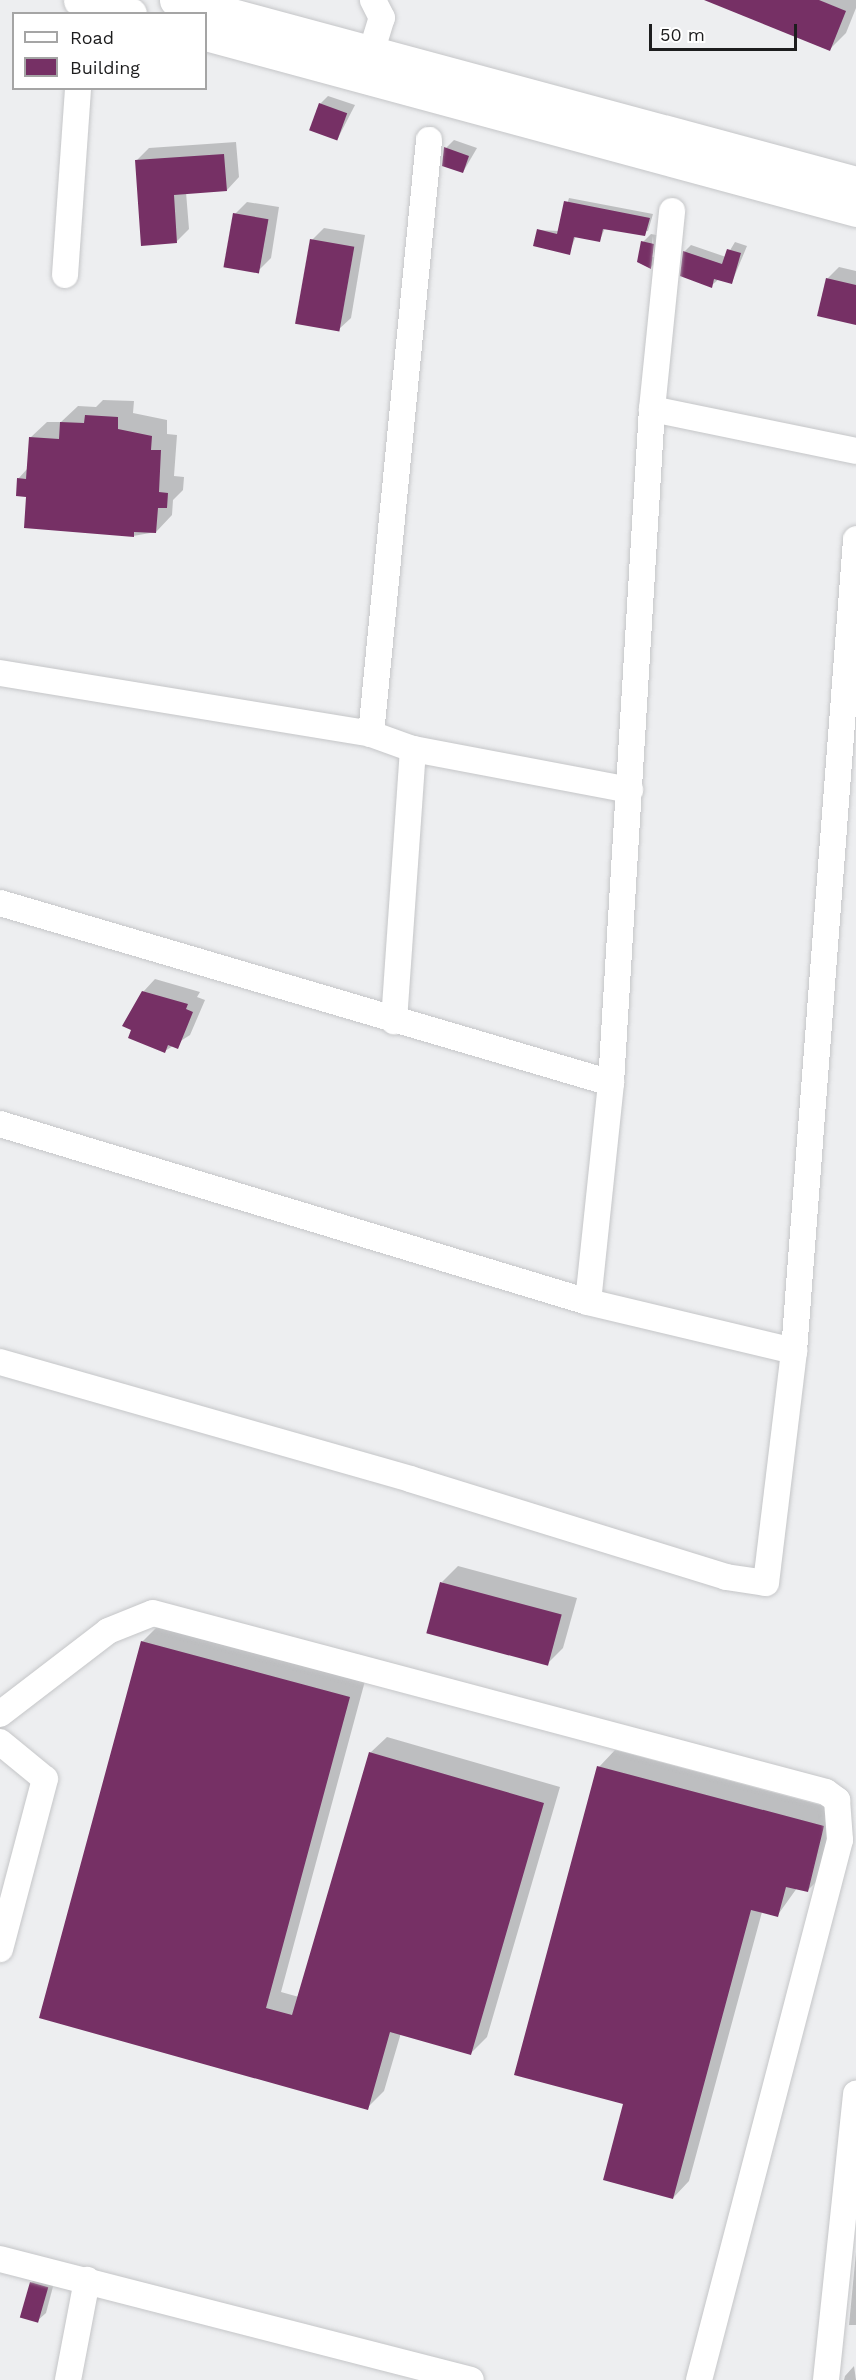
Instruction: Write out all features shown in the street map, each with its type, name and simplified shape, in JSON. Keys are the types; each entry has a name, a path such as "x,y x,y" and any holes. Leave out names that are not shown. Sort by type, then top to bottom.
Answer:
{"main road":[{"path":"176,0 856,183"},
{"path":"82,5 119,12"},
{"path":"207,34 856,210"}],"street":[{"path":"371,53 382,18 373,0"},
{"path":"65,274 78,90"},
{"path":"371,734 429,140"},
{"path":"588,1302 611,1083 652,409 672,211"},
{"path":"652,409 856,451"},
{"path":"0,1362 410,1479 726,1577 766,1582 794,1351 856,539"},
{"path":"0,673 371,734 413,749 630,790"},
{"path":"394,1021 413,749"},
{"path":"0,903 394,1021 611,1083"},
{"path":"0,1124 588,1302 794,1351"},
{"path":"0,1714 108,1631 153,1613 826,1792 837,1800 840,1840 699,2380"},
{"path":"0,1743 45,1779 0,1948"},
{"path":"826,2380 856,2104"},
{"path":"0,2259 471,2380"},
{"path":"68,2380 87,2280"}],"building":[{"path":"704,0 819,0 846,11 830,51"},
{"path":"319,103 347,113 337,141 309,130"},
{"path":"444,147 469,156 463,173 442,166"},
{"path":"224,154 227,191 174,195 177,243 141,246 135,160"},
{"path":"564,201 650,218 645,236 603,229 600,242 574,237 570,255 533,246 537,229 557,234"},
{"path":"233,213 268,219 259,273 223,267"},
{"path":"310,239 354,247 339,332 295,324"},
{"path":"641,241 654,244 651,269 637,262"},
{"path":"727,249 741,253 732,284 714,279 712,288 680,276 683,251 722,264"},
{"path":"826,278 856,285 856,325 817,316"},
{"path":"85,415 118,417 118,429 152,436 151,450 161,450 159,492 168,493 167,508 158,508 156,533 134,532 134,537 24,528 26,497 16,496 17,478 26,479 29,437 59,439 60,422 84,423"},
{"path":"142,991 188,1004 186,1009 193,1012 178,1049 168,1045 165,1053 128,1038 131,1030 122,1026"},
{"path":"440,1582 562,1615 548,1666 426,1633"},
{"path":"141,1641 350,1697 266,2008 292,2015 369,1752 544,1803 471,2055 390,2032 368,2110 39,2018"},
{"path":"597,1766 824,1826 808,1892 786,1887 778,1917 751,1910 673,2199 603,2180 623,2104 514,2075"},
{"path":"30,2282 48,2287 38,2323 20,2318"}]}
